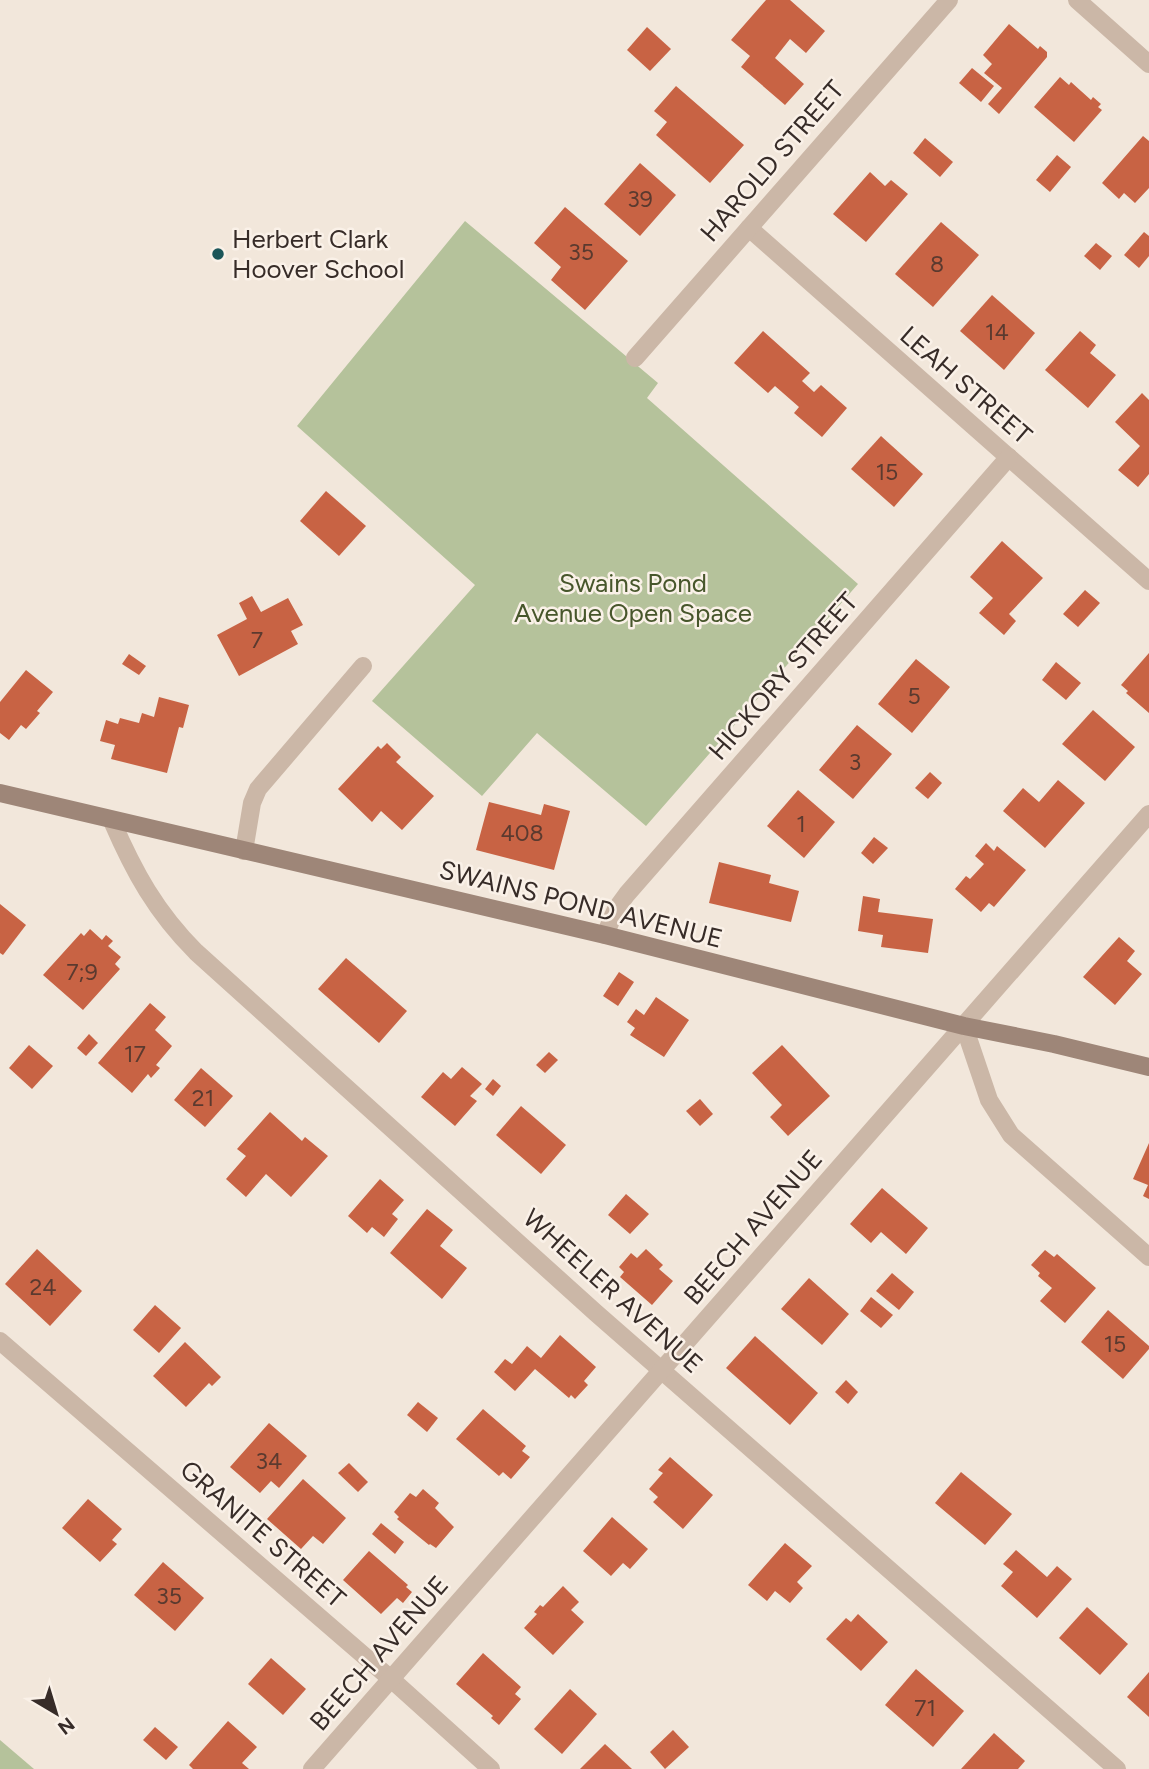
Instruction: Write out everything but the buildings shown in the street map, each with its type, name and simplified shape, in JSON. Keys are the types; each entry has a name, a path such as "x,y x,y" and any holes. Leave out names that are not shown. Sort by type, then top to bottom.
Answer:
{"street":[{"name":"HAROLD STREET","path":"635,358 949,0"},
{"path":"1077,0 1149,64"},
{"name":"LEAH STREET","path":"749,228 1149,581"},
{"name":"HICKORY STREET","path":"605,936 616,909 627,894 1009,457"},
{"path":"244,851 252,803 258,789 363,666"},
{"name":"SWAINS POND AVENUE","path":"0,793 605,936 964,1026 1149,1067"},
{"name":"BEECH AVENUE","path":"312,1769 1149,814"},
{"name":"WHEELER AVENUE","path":"112,821 133,869 147,892 162,915 195,952 663,1371 1117,1769"},
{"path":"964,1026 989,1100 1011,1135 1149,1258"},
{"name":"GRANITE STREET","path":"0,1341 391,1679 491,1769"}],"green space":[{"name":"Swains Pond Avenue Open Space","path":"465,221 658,383 647,398 858,584 646,826 537,733 482,796 372,701 475,585 297,426"},
{"path":"0,1740 34,1769 0,1769"}],"place":[{"name":"Herbert Clark Hoover School","path":"218,254"}]}
